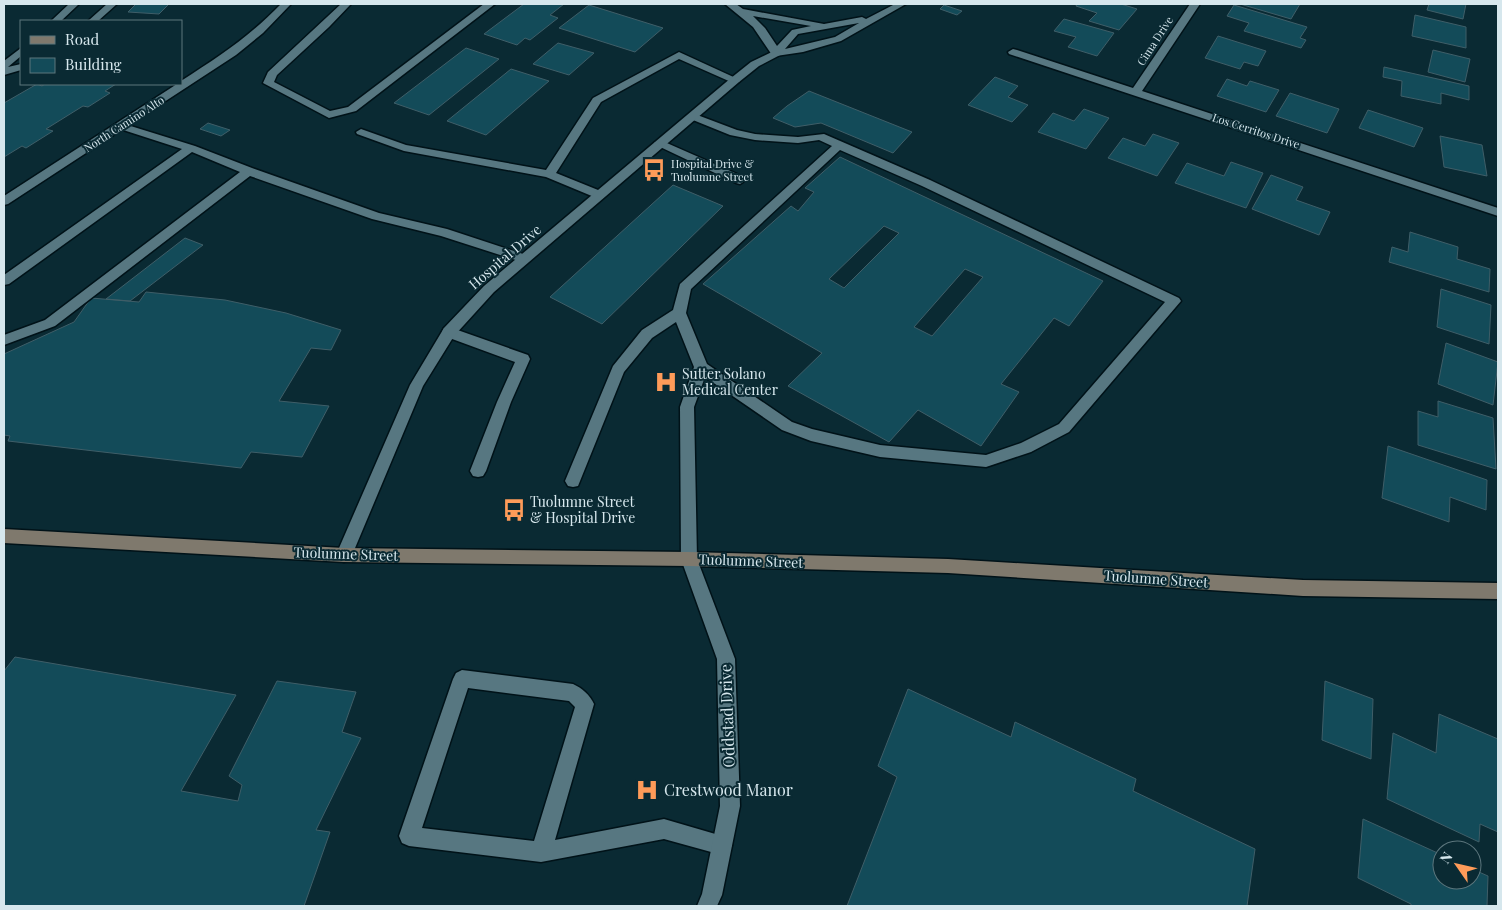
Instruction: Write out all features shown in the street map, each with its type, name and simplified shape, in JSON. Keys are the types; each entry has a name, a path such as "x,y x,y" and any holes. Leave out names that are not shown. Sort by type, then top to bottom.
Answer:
{"main road":[{"name":"Tuolumne Street","path":"4,536 344,555 689,559 948,566 1303,588 1498,591"}],"street":[{"path":"57,20 74,4"},
{"path":"94,20 112,4"},
{"name":"North Camino Alto","path":"4,201 232,53 260,31 286,4"},
{"path":"346,4 326,26 272,74 268,83 329,114 352,109 490,4"},
{"path":"730,4 752,18 767,36 776,53"},
{"path":"776,53 803,49 838,39 901,4"},
{"name":"Cima Drive","path":"1136,92 1195,4"},
{"path":"740,11 831,26"},
{"path":"776,53 795,32 880,16"},
{"path":"4,66 20,52"},
{"name":"Los Cerritos Drive","path":"1013,52 1498,212"},
{"name":"Hospital Drive","path":"344,555 417,385 449,332 489,289 598,195 735,80 756,64 776,53"},
{"path":"550,174 597,100 679,55 735,80"},
{"path":"4,72 20,67"},
{"path":"692,116 734,133 755,137 798,140 820,136 926,183 1174,301 1064,428 1026,448 986,461 880,451 811,435 787,426 700,368 678,313 685,287 839,145"},
{"path":"121,126 191,148 248,171 376,216 443,232 525,258"},
{"path":"361,132 404,148 550,174 598,195"},
{"path":"660,143 740,180"},
{"path":"4,281 191,148"},
{"path":"4,340 50,323 248,171"},
{"path":"573,481 618,370 647,334 678,313"},
{"path":"449,332 524,359 504,402 478,471"},
{"name":"Oddstad Drive","path":"700,368 687,407 689,559 726,659 730,806 712,895 707,906"},
{"path":"541,852 585,704 573,693 462,679 409,836 541,852 664,829 722,845"}],"building":[{"path":"136,4 169,4 159,14 128,12"},
{"path":"524,4 564,4 550,15 558,18 530,40 525,38 517,45 484,34"},
{"path":"1077,4 1121,4 1137,9 1119,30 1089,21 1097,13 1076,6"},
{"path":"1240,4 1300,4 1291,19"},
{"path":"1429,4 1466,4 1463,19 1427,10"},
{"path":"589,5 663,28 635,52 559,28"},
{"path":"944,5 962,11 957,15 940,9"},
{"path":"1234,5 1307,27 1300,38 1306,40 1301,48 1244,31 1249,23 1227,16"},
{"path":"1415,15 1466,27 1466,48 1412,36"},
{"path":"1064,19 1114,33 1097,56 1068,47 1076,37 1054,31"},
{"path":"1218,36 1266,51 1258,66 1244,62 1240,69 1205,58"},
{"path":"558,43 594,53 569,75 533,64"},
{"path":"466,48 499,59 429,115 394,103"},
{"path":"1433,50 1470,59 1465,82 1428,72"},
{"path":"1384,67 1469,86 1469,100 1441,93 1441,104 1401,96 1402,81 1383,77"},
{"path":"511,69 549,81 486,135 447,121"},
{"path":"995,77 1018,86 1008,97 1028,105 1012,122 968,105"},
{"path":"1227,79 1247,86 1250,81 1279,90 1266,112 1217,96"},
{"path":"35,85 114,85 105,91 110,93 88,107 83,106 46,129 53,131 26,148 22,146 4,157 4,103"},
{"path":"809,91 912,132 893,153 821,123 795,127 773,118"},
{"path":"1290,93 1339,109 1327,133 1276,116"},
{"path":"1084,109 1109,118 1086,149 1038,132 1053,113 1074,121"},
{"path":"1368,110 1423,128 1414,147 1359,128"},
{"path":"208,123 230,130 221,136 200,129"},
{"path":"1153,134 1179,143 1157,176 1108,158 1123,138 1145,146"},
{"path":"1440,136 1482,145 1487,176 1444,167"},
{"path":"840,157 1103,281 1069,326 1054,318 1001,384 1019,392 981,446 918,410 889,442 788,386 822,353 703,284 791,206 798,211 814,192 805,188","holes":["884,226 899,233 844,288 829,279","965,269 983,277 932,336 914,327"]},
{"path":"1231,162 1263,173 1246,208 1175,183 1187,163 1224,176"},
{"path":"1271,175 1303,187 1296,200 1330,212 1319,235 1252,209"},
{"path":"673,185 723,206 602,324 550,297"},
{"path":"1410,232 1458,247 1457,259 1490,269 1489,292 1389,262 1392,247 1408,252"},
{"path":"185,238 203,245 130,301 106,299"},
{"path":"1441,289 1491,305 1489,344 1437,327"},
{"path":"146,292 225,300 286,313 341,330 331,350 311,348 279,401 329,406 302,457 251,452 241,468 8,441 10,436 4,435 4,354 74,322 91,298 139,302"},
{"path":"1446,343 1498,362 1493,405 1438,384"},
{"path":"1438,401 1493,418 1496,469 1418,445 1418,411 1438,417"},
{"path":"1388,446 1487,480 1486,510 1450,497 1449,522 1382,498"},
{"path":"15,657 236,695 181,791 238,801 242,785 229,776 277,681 356,692 342,732 361,738 316,830 330,832 304,906 4,906 4,671"},
{"path":"1325,681 1373,699 1371,759 1322,740"},
{"path":"908,689 1011,737 1015,722 1136,779 1133,791 1255,849 1247,906 847,906 897,777 878,766"},
{"path":"1439,714 1498,739 1498,832 1480,824 1479,840 1475,840 1387,799 1393,733 1436,753"},
{"path":"1363,819 1432,850 1432,890 1482,890 1482,873 1488,876 1487,906 1411,906 1411,904 1358,878"}],"place":[{"name":"Hospital Drive & Tuolumne Street","path":"654,170"},
{"name":"Sutter Solano Medical Center","path":"666,382"},
{"name":"Tuolumne Street & Hospital Drive","path":"514,510"},
{"name":"Crestwood Manor","path":"647,790"}]}
